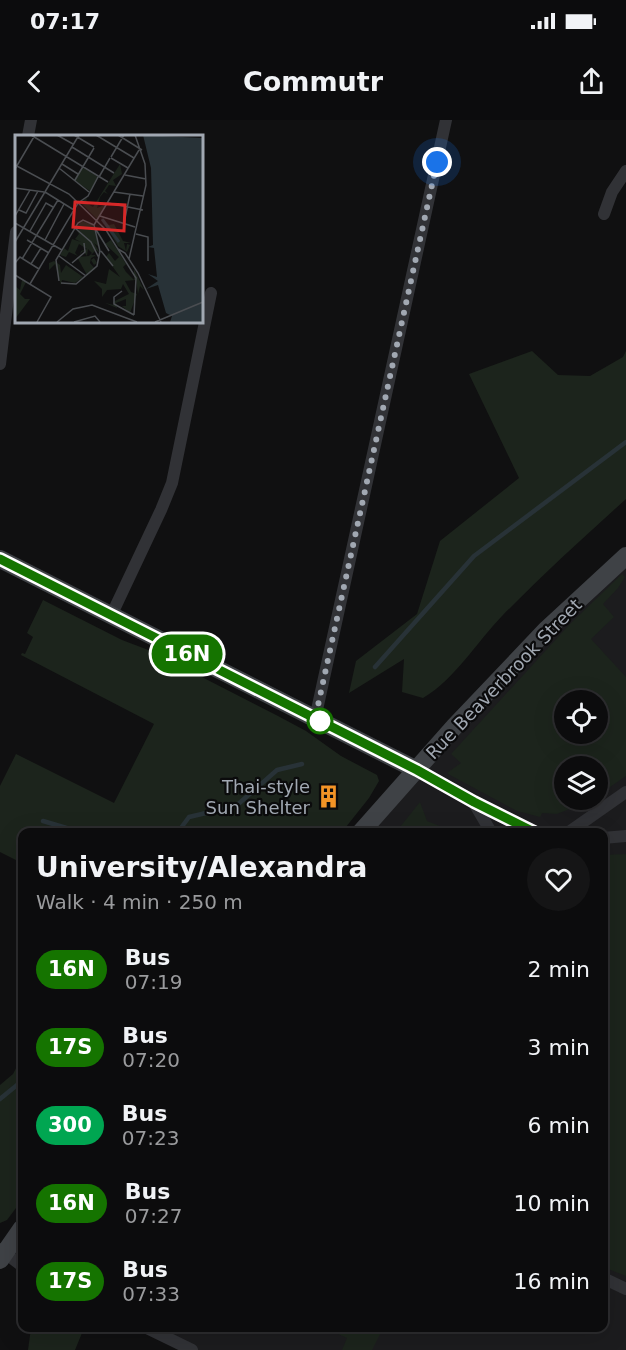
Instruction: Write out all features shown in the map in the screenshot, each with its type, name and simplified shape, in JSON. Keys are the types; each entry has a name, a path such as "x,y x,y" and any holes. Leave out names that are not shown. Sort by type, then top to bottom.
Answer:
{"street":[{"path":"28,135 31,120"},
{"path":"315,719 446,120"},
{"path":"604,214 612,192 626,171"},
{"path":"0,364 15,240"},
{"path":"111,616 162,510 172,483 211,293"},
{"name":"Rue Beaverbrook Street","path":"365,828 547,629 626,556"},
{"path":"0,559 417,770 526,828"},
{"path":"575,828 626,792"},
{"path":"474,802 489,828"},
{"path":"608,838 626,836"},
{"path":"18,1233 2,1254 18,1264"},
{"path":"608,1280 626,1288"},
{"path":"155,1332 192,1350"}],"shaded area":[{"path":"532,351 558,375 590,376 623,357 626,351 626,499 563,556 492,626 455,671 435,690 423,698 402,692 404,659 349,693 356,661 417,614 440,541 519,478 469,374"},
{"path":"626,556 626,1350 192,1350 155,1332 608,1332 608,828 365,828"},
{"path":"622,574 625,577 603,604 614,617 591,639 626,677 626,776 608,788 608,756 554,756 554,810 567,810 557,814 542,813 540,817 517,811 447,773 461,763 451,754 570,624"},
{"path":"43,600 122,640 151,651 306,731 341,756 377,775 379,781 369,798 345,828 18,828 18,861 0,852 0,786 16,754 114,803 154,724 21,655 25,654 33,637 27,633"},
{"path":"420,802 427,821 445,828 399,828"},
{"path":"626,854 626,1276 608,1269 608,855"},
{"path":"18,1065 18,1205 7,1220 0,1223 0,1085 13,1074"},
{"path":"30,1332 82,1333 75,1350 28,1350"},
{"path":"334,1332 381,1332 372,1350 342,1350 347,1338"}],"waterway":[{"path":"375,667 474,556 626,442"},
{"path":"181,828 189,817 236,806 277,770 302,764"},
{"path":"43,821 67,828"},
{"path":"0,1099 18,1084"}],"bus line":[{"name":"16N","path":"0,559 417,770 526,828"}],"place":[{"name":"Thai-style Sun Shelter","path":"328,797"}],"route":[{"path":"320,721 315,719 437,162"}]}
